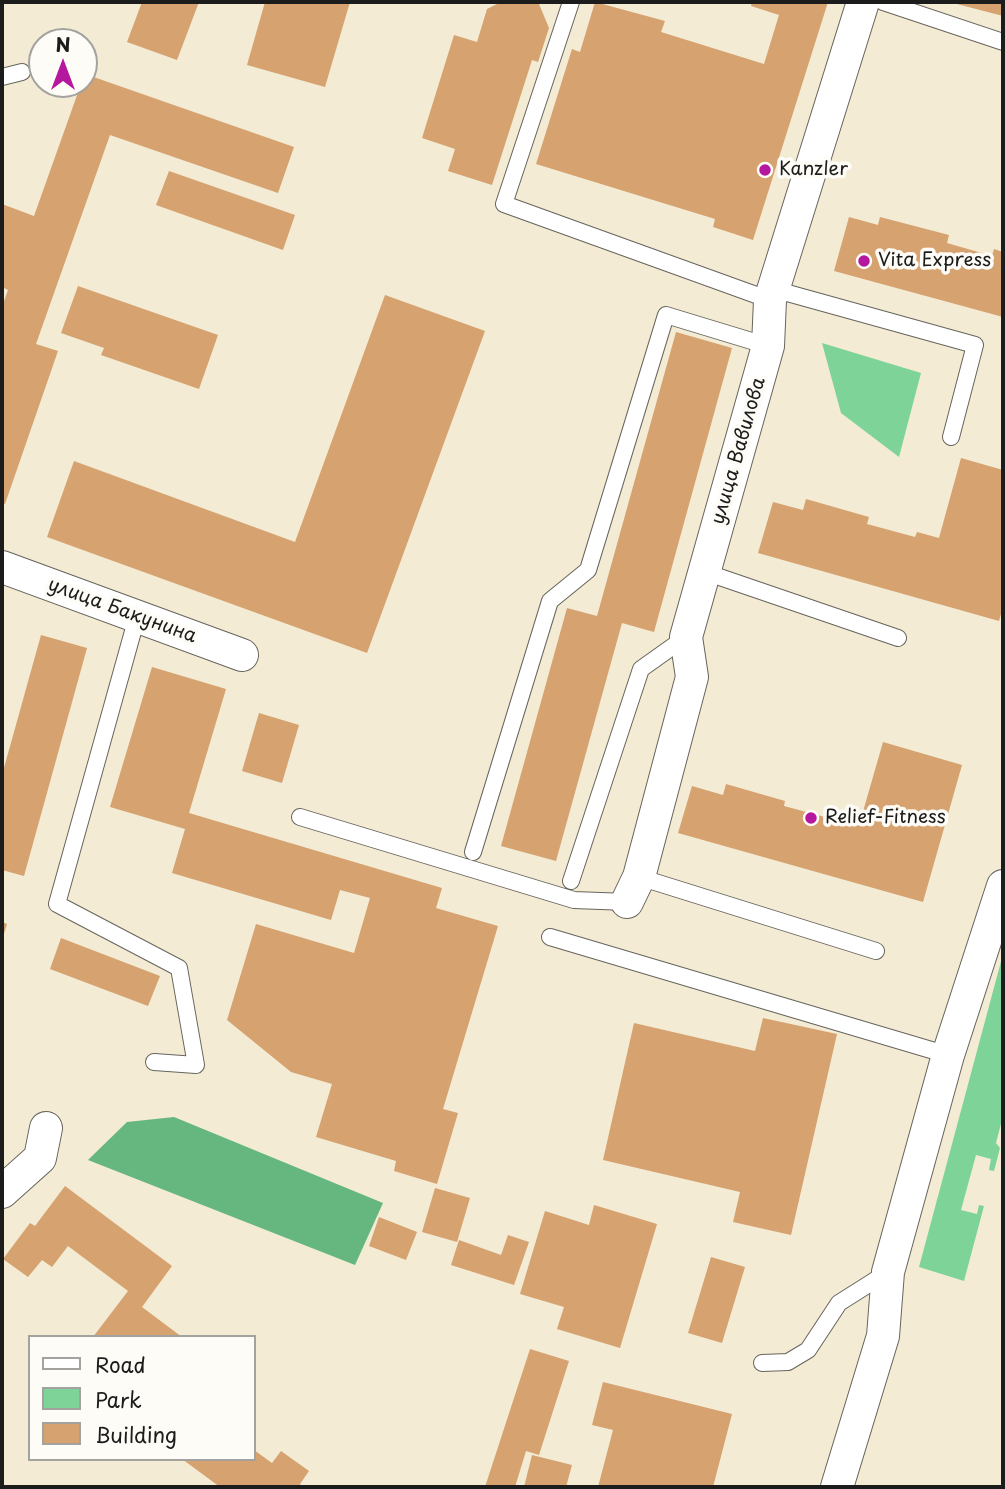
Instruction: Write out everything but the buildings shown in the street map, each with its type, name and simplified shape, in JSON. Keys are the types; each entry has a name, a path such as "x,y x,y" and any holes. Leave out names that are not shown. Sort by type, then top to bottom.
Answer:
{"street":[{"name":"улица Вавилова","path":"633,890 692,677 686,637 768,346 771,295 863,2"},
{"name":"улица Бакунина","path":"2,567 242,655"},
{"path":"837,1487 884,1336 888,1272 948,1055 1003,886"},
{"path":"2,1192 40,1158 46,1128"}],"lane":[{"path":"571,2 504,204 771,295 975,345 951,436"},
{"path":"883,2 1003,42"},
{"path":"2,77 22,72"},
{"path":"473,852 550,601 588,570 666,315 768,346"},
{"path":"705,572 898,638"},
{"path":"137,617 57,904 179,968 196,1065 154,1062"},
{"path":"571,881 641,669 686,637"},
{"path":"300,817 574,900 633,890 876,951"},
{"path":"550,937 948,1055"},
{"path":"762,1363 788,1362 808,1350 839,1303 888,1272"}],"green space":[{"path":"822,343 921,373 899,457 841,413"},
{"path":"1003,954 1003,1116 996,1143 1000,1148 994,1171 989,1170 991,1159 976,1155 961,1210 977,1214 979,1205 984,1206 964,1281 919,1267"},
{"path":"174,1117 383,1203 355,1265 88,1160 127,1122"}],"place":[{"name":"Kanzler","path":"765,170"},
{"name":"Vita Express","path":"864,261"},
{"name":"Relief-Fitness","path":"811,818"}]}
